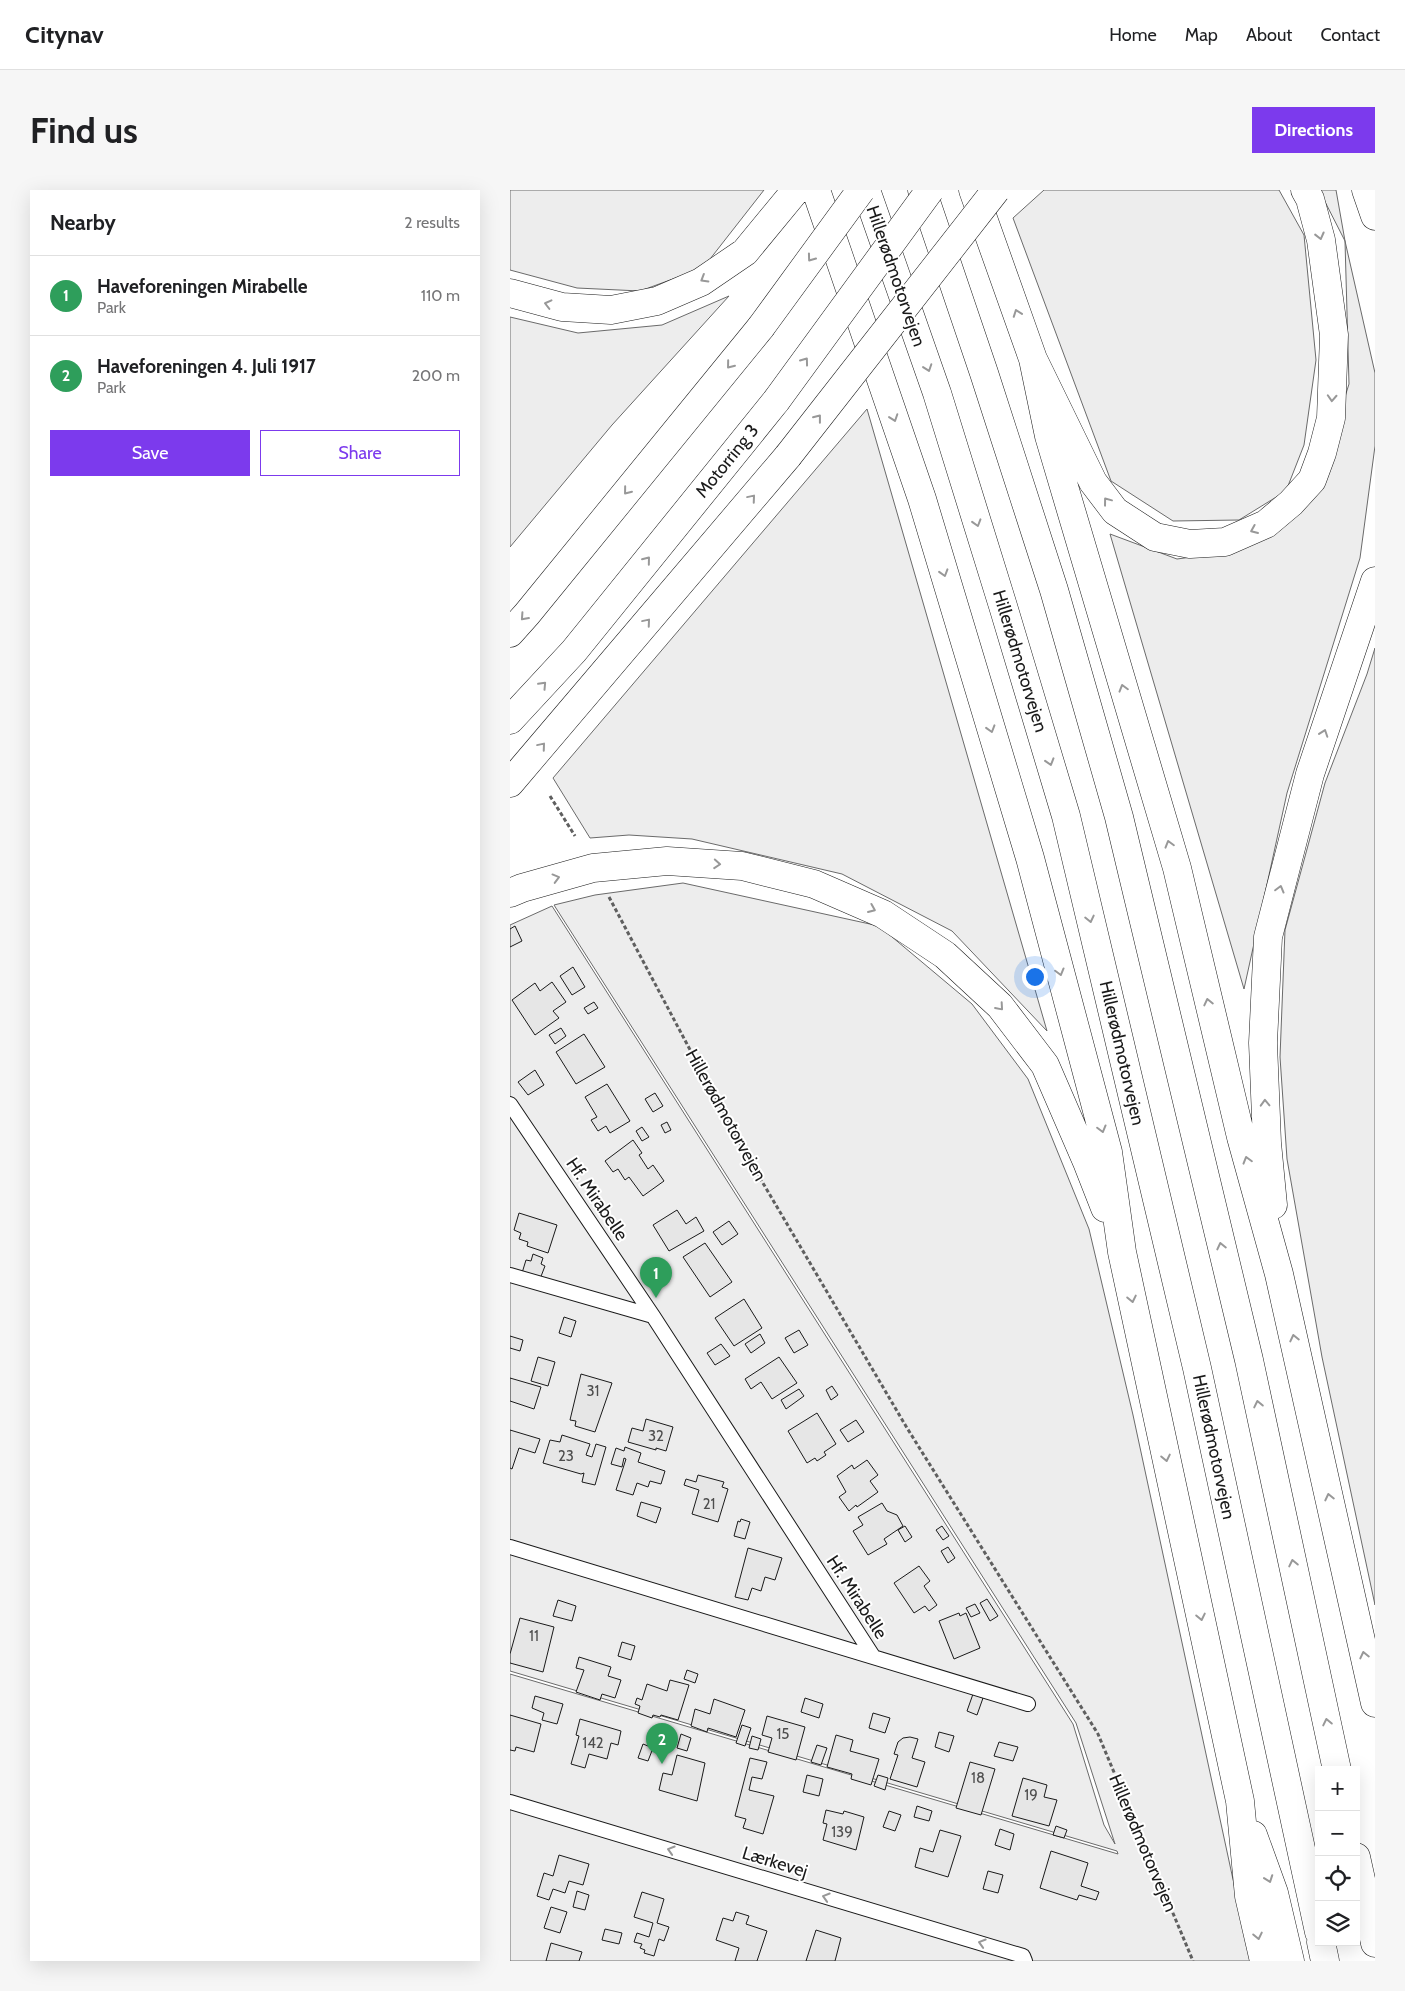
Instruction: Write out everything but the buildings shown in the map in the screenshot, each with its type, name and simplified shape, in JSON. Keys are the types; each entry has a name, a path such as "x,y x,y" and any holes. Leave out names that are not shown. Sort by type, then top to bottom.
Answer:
{"highway":[{"path":"510,292 562,307 611,310 657,302 701,282 745,252 796,190"},
{"path":"816,190 922,499 1030,858 1108,1152 1122,1252 1240,1801 1249,1896 1264,1961"},
{"path":"510,632 527,614 761,327 861,190"},
{"name":"Hillerødmotorvejen","path":"866,190 937,393 1066,816 1197,1368 1315,1914"},
{"path":"922,190 984,373 1054,590 1119,817 1249,1360 1336,1766"},
{"name":"Motorring 3","path":"510,720 574,651 776,401 930,190"},
{"path":"973,190 1033,359 1094,482 1115,511 1155,537 1190,544 1225,542 1266,524 1291,503 1312,480 1322,453 1331,418 1334,335 1321,240 1310,198 1306,190"},
{"path":"510,783 788,456 996,190"},
{"path":"1366,190 1375,216"},
{"path":"1033,359 1049,436 1176,868 1240,1137 1279,1274 1375,1703"},
{"path":"1279,1274 1267,1143 1263,1043 1268,937 1310,774 1375,581"},
{"path":"510,893 593,868 668,861 742,866 814,884 883,914 945,955 959,967 1000,1006 1045,1065 1087,1162 1122,1252"},
{"path":"1240,1801 1274,1893 1290,1961"},
{"path":"1360,1875 1375,1943"},
{"path":"1322,1946 1325,1961"}],"lane":[{"name":"Hf. Mirabelle","path":"510,1104 652,1316 873,1656"},
{"path":"510,1275 652,1316"},
{"name":"Hf. Mirabelle","path":"510,1547 873,1656"},
{"path":"873,1656 1028,1704"},
{"name":"Lærkevej","path":"510,1802 1024,1956 1025,1961"}],"path":[{"path":"550,796 575,836"},
{"name":"Hillerødmotorvejen","path":"608,897 740,1144 907,1428 1098,1734 1193,1961"}],"shaded area":[{"path":"510,190 764,190 703,268 640,291 577,288 510,270"},
{"path":"1044,190 1279,190 1304,235 1316,360 1304,445 1286,491 1239,520 1173,521 1111,481 1013,218"},
{"path":"1319,190 1336,190 1345,241"},
{"path":"1345,241 1375,373 1375,446 1360,558 1287,793 1244,989 1110,534 1177,559 1229,552 1323,466 1349,384"},
{"path":"729,296 612,425 510,547 510,317 578,333 662,325"},
{"path":"867,409 1047,1031 952,931 842,874 692,839 629,835 590,838 553,778"},
{"path":"1375,648 1375,1605 1322,1357 1287,1159 1280,1057 1285,930 1325,783 1367,674"},
{"path":"683,883 879,926 972,1004 1028,1079 1089,1229 1133,1415 1237,1898 1255,1961 510,1961 510,1674 1118,1854 1117,1851 510,1671 510,925 552,906 1073,1724 1104,1825 1115,1844 1076,1723 554,905 595,895"}],"place":[{"name":"Haveforeningen Mirabelle","path":"656,1298"},
{"name":"Haveforeningen 4. Juli 1917","path":"662,1764"}]}
